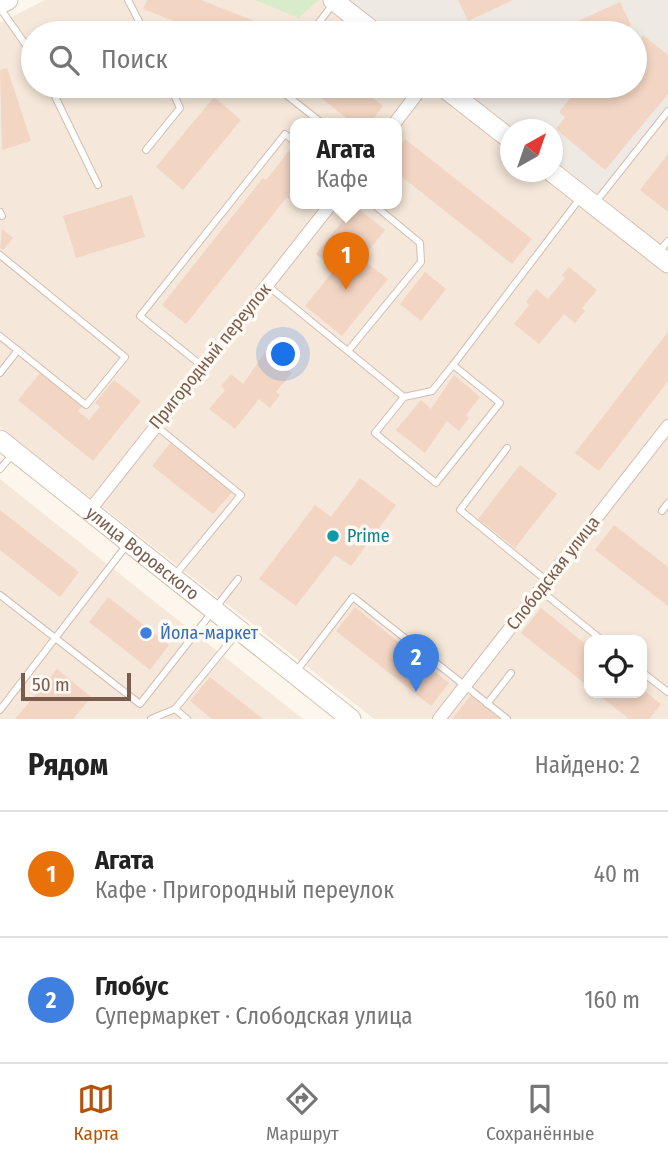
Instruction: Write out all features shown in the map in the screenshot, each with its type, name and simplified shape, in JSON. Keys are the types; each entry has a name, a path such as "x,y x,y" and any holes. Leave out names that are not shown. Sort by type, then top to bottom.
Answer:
{"main road":[{"path":"0,6 9,0"},
{"path":"333,1 359,21"},
{"path":"457,98 500,131"},
{"path":"563,181 664,253"},
{"name":"улица Воровского","path":"7,445 351,719"}],"street":[{"path":"399,118 414,98"},
{"name":"Пригородный переулок","path":"90,510 154,425 327,209"},
{"name":"Слободская улица","path":"439,719 668,426"}],"lane":[{"path":"128,0 138,21"},
{"path":"319,21 333,1"},
{"path":"0,6 21,37"},
{"path":"56,98 98,185"},
{"path":"146,150 180,108 175,98"},
{"path":"290,98 315,118"},
{"path":"453,365 500,403 436,483 375,433 404,397 432,391 453,365 588,200 668,111"},
{"path":"202,366 140,316 285,134 290,138"},
{"path":"348,351 421,262 420,243 379,209"},
{"path":"0,256 125,356 86,405 0,336"},
{"path":"268,286 404,397"},
{"path":"0,373 18,350"},
{"path":"154,425 241,495 174,577"},
{"path":"0,469 7,445"},
{"path":"507,449 460,510 597,635"},
{"path":"662,511 668,503"},
{"path":"0,710 130,542"},
{"path":"0,595 140,704 238,579"},
{"path":"295,674 353,597 507,719"},
{"path":"151,719 175,709 240,630"},
{"path":"487,704 511,673"},
{"path":"647,675 668,692"},
{"path":"175,709 187,719"}],"shaded area":[{"path":"45,0 322,0 349,21 21,21 21,98 446,98 500,140 500,182 553,182 668,273 668,719 374,719 0,427 0,23"},
{"path":"347,0 668,0 668,112 600,196 563,167 563,119 501,119 474,98 647,98 647,21 374,21"},
{"path":"668,112 668,251 600,196"},
{"path":"0,479 30,503 303,719 0,719"}],"green space":[{"path":"255,0 318,0 299,18"}],"building":[{"path":"147,0 201,0 254,21 174,21 143,9"},
{"path":"458,0 513,0 468,21"},
{"path":"620,2 629,21 578,21"},
{"path":"647,38 668,55 668,94 605,170 563,135 565,117 559,112 570,98 647,98"},
{"path":"7,68 31,141 2,150 0,70"},
{"path":"213,98 241,120 183,190 156,167"},
{"path":"321,98 373,98 383,106 374,118 346,118"},
{"path":"405,139 532,239 512,264 402,177 402,143"},
{"path":"290,149 290,199 287,197 186,324 162,305 263,178 266,180"},
{"path":"668,154 668,212 640,190"},
{"path":"132,195 145,237 76,258 63,216"},
{"path":"353,209 359,209 385,230 362,259 388,279 342,336 305,306 335,269 316,254"},
{"path":"2,229 13,238 3,250 0,248"},
{"path":"569,267 597,290 582,308 585,311 575,323 564,314 539,344 514,324 529,305 526,302 536,289 548,299 565,278 562,275"},
{"path":"425,272 446,289 421,321 400,304"},
{"path":"668,332 668,381 599,471 575,453"},
{"path":"265,352 292,373 276,392 280,395 270,408 259,399 235,429 209,409 225,390 221,386 231,374 243,384"},
{"path":"40,373 82,406 78,411 89,420 100,407 95,403 114,380 141,401 93,461 18,400"},
{"path":"454,375 480,397 466,415 469,418 459,431 447,421 425,453 396,430 421,400 431,409"},
{"path":"171,442 233,491 213,514 152,466"},
{"path":"520,465 557,494 515,548 478,519"},
{"name":"Prime","path":"360,478 396,505 351,566 335,555 296,606 259,579 315,505 331,517"},
{"path":"0,510 79,572 60,597 0,550"},
{"path":"614,525 668,567 668,606 595,550"},
{"path":"108,597 169,645 150,670 89,622"},
{"path":"355,607 449,683 431,706 336,631"},
{"path":"541,608 584,643 584,683 521,633"},
{"path":"57,669 91,697 73,719 15,719"},
{"path":"210,677 263,719 212,719 190,701"},
{"path":"647,693 661,704 649,719 629,719 602,698 647,698"},
{"path":"471,695 501,719 452,719"}],"place":[{"name":"Агата","path":"346,290"},
{"name":"Prime","path":"333,536"},
{"name":"Йола-маркет","path":"146,633"},
{"name":"Глобус","path":"416,692"}]}
